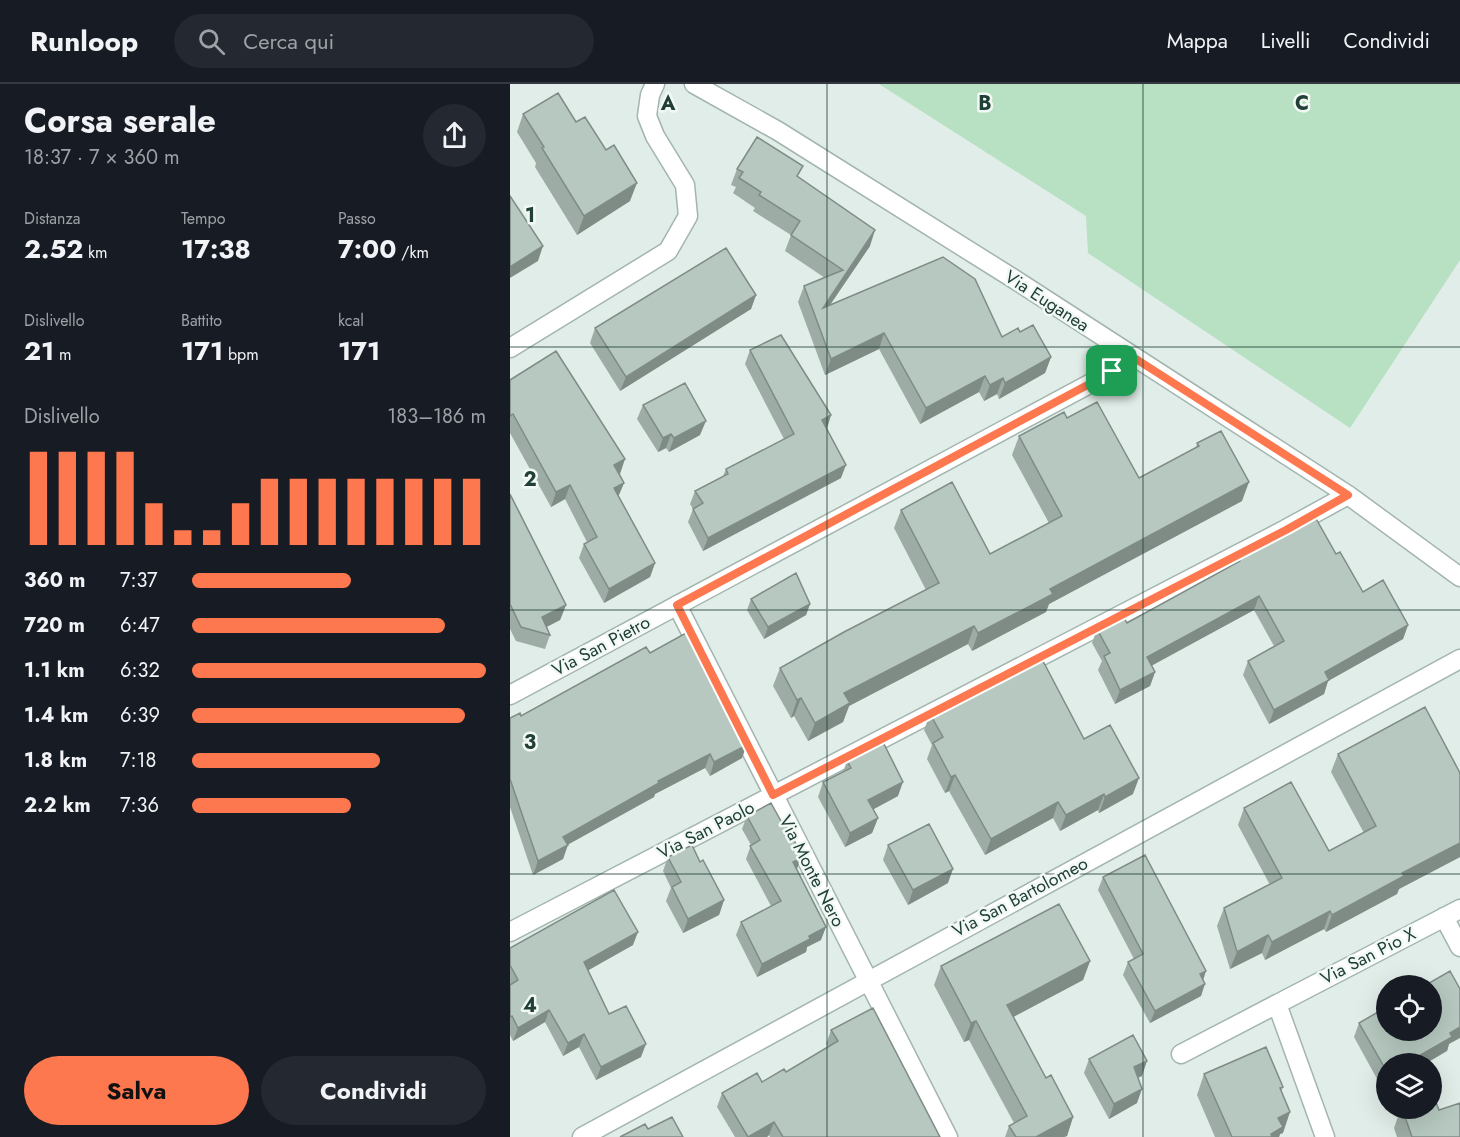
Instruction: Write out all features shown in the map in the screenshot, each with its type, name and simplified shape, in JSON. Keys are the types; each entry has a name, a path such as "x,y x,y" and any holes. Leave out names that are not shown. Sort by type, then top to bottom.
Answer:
{"street":[{"path":"510,348 668,251 688,216 685,185 655,136 646,116 650,95 655,84"},
{"name":"Via Euganea","path":"694,84 778,131 1014,279 1348,495 1460,577"},
{"name":"Via Euganea","path":"721,84 778,131"},
{"name":"Via San Pietro","path":"510,695 1136,359"},
{"name":"Via San Paolo","path":"510,932 1286,530 1348,495"},
{"name":"Via Monte Nero","path":"677,605 948,1137"},
{"name":"Via San Bartolomeo","path":"582,1137 1460,659"},
{"path":"1452,913 1460,947"},
{"name":"Via San Pio X","path":"1181,1054 1452,913"},
{"path":"1276,1004 1325,1137"}],"green space":[{"path":"879,84 1460,84 1460,260 1350,428 1088,253 1086,216"}],"building":[{"path":"558,93 576,122 585,117 606,150 614,145 637,183 584,216 523,114"},
{"path":"757,137 803,166 797,176 875,230 823,308 943,257 975,279 1002,337 1018,328 1020,332 1033,325 1051,357 1005,383 1003,378 990,385 985,376 926,408 884,333 831,359 804,286 843,270 791,235 800,221 759,195 761,192 739,178 743,172 737,169"},
{"path":"510,196 543,246 510,267"},
{"path":"726,248 756,295 626,377 595,328"},
{"path":"781,335 831,415 822,420 846,465 708,538 693,509 703,503 695,491 728,474 726,469 794,434 750,350"},
{"path":"556,351 625,459 614,465 624,483 614,488 655,563 609,589 584,544 597,537 570,485 556,492 513,414 510,416 510,380"},
{"path":"685,383 706,421 674,438 671,434 663,438 643,405"},
{"path":"1097,402 1139,478 1199,446 1197,443 1221,431 1249,482 1050,589 1053,594 978,633 974,626 844,693 850,703 815,723 801,698 797,700 780,668 939,583 901,510 952,482 990,554 1062,516 1019,436 1064,412 1067,418"},
{"path":"510,494 566,605 542,617 550,635 521,627 510,604"},
{"path":"1314,515 1336,554 1340,552 1363,592 1383,580 1408,625 1325,672 1329,680 1274,710 1248,661 1284,641 1259,596 1147,657 1155,672 1120,690 1104,656 1110,653 1097,629 1123,616 1127,623 1240,561 1238,558"},
{"path":"796,573 810,604 768,627 751,599"},
{"path":"686,633 747,745 714,762 710,754 658,781 659,783 563,837 568,845 538,861 510,779 510,718 520,713 521,716 646,647 650,653"},
{"path":"1043,661 1084,739 1110,725 1139,778 1066,815 1058,802 991,839 955,775 951,777 933,743 943,737 930,714 958,699 960,704"},
{"path":"1425,707 1460,773 1460,843 1402,873 1404,876 1332,915 1330,911 1272,942 1268,935 1237,952 1224,908 1282,878 1244,808 1291,782 1329,851 1376,826 1338,754"},
{"path":"883,742 903,782 868,800 878,818 850,833 823,782 851,768 847,761"},
{"path":"771,803 796,844 794,845 801,858 793,862 826,927 809,936 810,939 762,964 741,922 781,901 750,846 760,840 747,816"},
{"path":"929,824 953,869 913,890 888,845"},
{"path":"692,845 700,862 703,860 724,900 688,919 672,887 681,882 668,857"},
{"path":"1145,855 1206,971 1200,974 1205,984 1155,1011 1128,962 1143,954 1103,877"},
{"path":"614,890 638,932 584,962 609,1014 626,1006 646,1044 601,1067 584,1034 568,1043 549,1010 518,1028 512,1016 510,1017 510,985 518,980 510,965 510,948"},
{"path":"1059,904 1090,961 1007,1005 1046,1078 1051,1075 1073,1117 1036,1137 1016,1137 1009,1126 1027,1116 976,1021 971,1023 941,966"},
{"path":"1450,971 1460,989 1460,1027 1450,1033 1452,1037 1424,1053 1376,1053 1359,1023 1376,1013 1376,1041 1442,1041 1442,976"},
{"path":"873,1008 940,1137 783,1137 774,1122 748,1137 722,1093 757,1073 762,1082 784,1069 786,1072 838,1041 831,1030"},
{"path":"1133,1035 1147,1061 1134,1067 1142,1089 1114,1104 1089,1059"},
{"path":"1266,1047 1283,1087 1280,1088 1290,1112 1278,1118 1283,1127 1271,1134 1272,1137 1232,1137 1204,1074"},
{"path":"1460,1103 1460,1137 1412,1137 1406,1119 1442,1119 1442,1109"},
{"path":"672,1117 683,1137 620,1137 645,1124 648,1129"}],"route":[{"path":"1136,359 1348,495 1286,530 773,795 677,605 1112,371 1136,359"}]}
